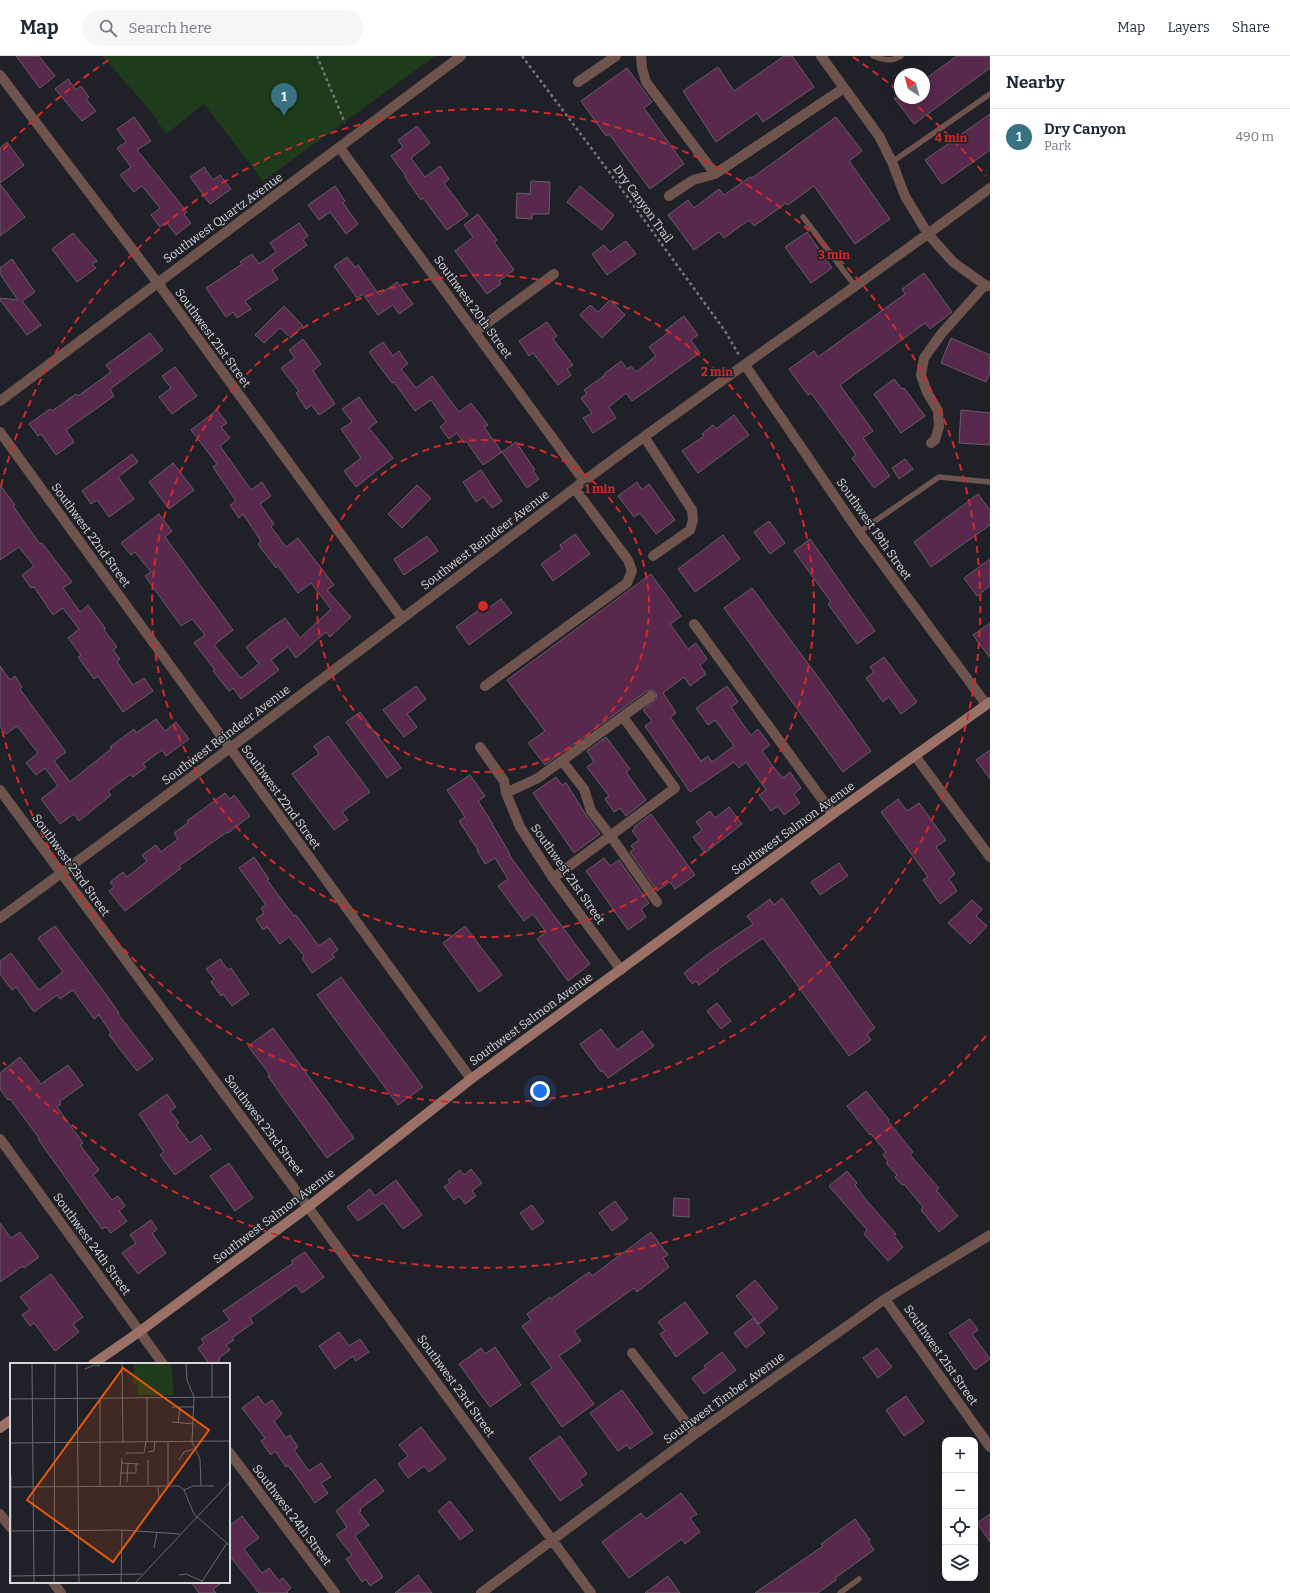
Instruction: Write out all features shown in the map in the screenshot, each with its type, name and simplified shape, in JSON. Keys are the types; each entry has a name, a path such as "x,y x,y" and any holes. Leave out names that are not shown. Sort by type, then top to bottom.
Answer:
{"main road":[{"name":"Southwest Salmon Avenue","path":"94,1363 308,1208 471,1080 833,814 988,703"},
{"path":"0,1428 10,1421"}],"street":[{"name":"Southwest Quartz Avenue","path":"0,401 157,282 340,148 461,56"},
{"path":"578,82 616,56"},
{"path":"641,56 642,68 646,82 715,174"},
{"path":"821,56 879,136 892,162 905,196 928,234 953,262 987,285 942,333 924,358 921,375 927,392 938,410 940,427 936,440 930,443"},
{"name":"Southwest 21st Street","path":"0,75 157,282 402,618"},
{"path":"669,196 693,180 715,174 844,88"},
{"name":"Southwest 20th Street","path":"340,148 584,481"},
{"name":"Southwest Reindeer Avenue","path":"0,918 230,749 584,481 990,188"},
{"path":"475,332 554,274"},
{"name":"Southwest 19th Street","path":"745,365 859,532 988,703"},
{"name":"Southwest 22nd Street","path":"0,432 471,1080"},
{"path":"645,438 692,510 693,520 690,530 654,556"},
{"path":"485,686 627,583 632,571 628,560 575,489"},
{"path":"694,624 833,814"},
{"path":"506,793 538,778 651,696"},
{"path":"553,878 674,788 623,717"},
{"name":"Southwest 21st Street","path":"480,747 504,781 506,793 520,827 553,878 621,970"},
{"path":"915,756 990,857"},
{"path":"562,761 584,789 591,811 610,835 657,902"},
{"name":"Southwest 23rd Street","path":"0,790 591,1593"},
{"name":"Southwest 24th Street","path":"0,1139 162,1363"},
{"name":"Southwest Timber Avenue","path":"481,1593 552,1542 695,1434 885,1299 990,1235"},
{"name":"Southwest 21st Street","path":"885,1299 990,1447"},
{"path":"632,1353 695,1434"},
{"name":"Southwest 24th Street","path":"230,1453 335,1593"},
{"path":"0,1514 10,1527"},
{"path":"54,1583 61,1593"}],"lane":[{"path":"873,56 884,60 896,59 901,56"},
{"path":"892,162 990,94"},
{"path":"803,217 854,286"},
{"path":"859,532 939,477 990,482"},
{"path":"840,1593 859,1579"}],"path":[{"path":"317,56 345,123"},
{"name":"Dry Canyon Trail","path":"522,56 726,331 745,365"}],"green space":[{"path":"102,56 435,56 263,181 204,104 166,134 149,109"}],"building":[{"path":"16,56 39,56 55,76 40,88"},
{"path":"784,56 792,56 814,87 763,122 757,113 716,142 683,91 718,67 734,91"},
{"path":"957,56 990,56 990,68 914,124 899,104 930,104 930,76"},
{"path":"627,68 652,102 644,108 684,164 650,189 609,134 606,136 581,101"},
{"path":"68,79 76,90 81,86 89,97 86,99 96,111 82,121 55,89"},
{"path":"990,114 990,150 942,184 925,160"},
{"path":"134,117 151,141 137,150 187,212 184,214 191,223 176,235 166,222 160,227 151,215 160,208 142,186 134,192 120,175 131,167 117,148 126,142 117,129"},
{"path":"836,117 862,151 849,161 890,219 855,244 814,186 788,205 786,203 754,226 749,220 724,238 719,232 694,250 668,215 688,200 694,208 719,189 724,195 750,177 752,178"},
{"path":"417,126 430,143 411,158 425,177 440,166 449,179 444,183 468,215 447,230 423,198 421,200 391,156 403,147 398,140"},
{"path":"7,142 24,165 0,183 0,148"},
{"path":"204,167 213,180 220,175 231,189 210,204 190,177"},
{"path":"531,181 550,182 549,214 532,214 532,219 516,218 517,193 530,194"},
{"path":"0,184 25,217 0,236"},
{"path":"335,186 345,201 343,203 358,224 346,234 330,212 319,220 308,205"},
{"path":"580,186 614,215 602,230 567,202"},
{"path":"478,214 497,240 494,242 514,270 499,281 501,284 487,294 455,251 473,237 464,225"},
{"path":"299,223 308,236 303,240 307,245 272,270 278,279 245,301 251,309 237,318 233,312 226,317 206,288 242,264 240,262 252,254 259,264 276,252 270,243"},
{"path":"807,232 832,268 811,283 785,247"},
{"path":"73,233 97,261 92,264 96,268 77,282 52,249"},
{"path":"626,241 636,254 607,275 592,254 604,245 610,252"},
{"path":"347,257 355,267 358,265 379,295 397,282 413,304 399,314 393,305 378,315 363,294 357,298 334,266"},
{"path":"12,259 35,292 22,301 41,325 27,335 0,300 0,298 18,300 0,274 0,268"},
{"path":"924,273 952,312 930,329 925,323 840,385 873,431 863,438 890,476 874,488 852,458 856,455 811,393 808,395 789,369 814,351 818,357 905,294 902,289"},
{"path":"610,300 625,315 602,338 580,315 590,305 598,312"},
{"path":"284,306 303,326 291,338 280,328 264,343 255,335"},
{"path":"684,316 698,335 691,340 700,353 632,401 626,393 609,407 616,418 593,433 583,418 592,413 581,398 587,394 584,390 621,361 627,369 631,366 636,372 656,356 649,347 669,332 667,329"},
{"path":"547,322 557,336 553,339 573,365 567,369 571,375 558,385 533,353 529,356 519,341"},
{"path":"150,333 163,350 110,389 114,396 66,430 74,442 56,455 41,434 38,436 29,424 50,409 52,411 76,394 78,396 111,372 106,365"},
{"path":"951,338 990,355 990,372 986,382 941,363"},
{"path":"303,339 321,364 313,371 335,404 319,415 312,405 306,409 296,393 299,391 281,368 295,358 289,350"},
{"path":"383,342 393,356 399,351 408,364 401,369 416,388 432,376 459,412 471,403 488,425 484,427 502,452 483,465 466,441 464,443 457,433 449,439 440,427 446,422 431,400 415,411 394,382 392,383 369,352"},
{"path":"175,367 197,396 172,414 159,397 171,388 162,376"},
{"path":"894,379 902,389 904,388 925,416 901,433 874,394"},
{"path":"359,397 377,422 369,428 393,458 356,487 344,471 361,458 341,429 352,422 342,409"},
{"path":"217,410 227,423 221,427 230,438 220,446 251,490 262,482 271,496 260,504 274,524 271,527 286,547 298,538 334,585 327,590 351,617 330,637 326,632 296,658 288,647 271,660 279,670 241,699 233,688 229,691 194,643 205,635 192,619 181,626 145,576 151,572 135,552 131,555 121,543 159,514 172,531 165,537 233,630 214,645 241,678 259,664 246,647 269,629 285,618 300,638 331,609 311,583 298,593 278,566 276,568 258,544 261,541 243,514 239,518 230,505 236,501 213,467 217,464 191,430"},
{"path":"961,410 990,413 990,445 959,443"},
{"path":"734,415 749,435 698,473 682,451 704,436 702,434 713,425 716,429"},
{"path":"516,442 535,470 533,471 539,479 527,488 502,452"},
{"path":"132,454 138,462 118,477 134,499 109,517 97,500 91,504 82,491"},
{"path":"905,459 913,469 899,479 892,468"},
{"path":"173,463 194,490 169,509 149,482"},
{"path":"481,470 502,501 492,508 483,497 476,502 463,482"},
{"path":"637,482 642,490 649,484 675,520 656,534 640,513 634,517 618,496"},
{"path":"0,485 40,544 42,543 72,582 63,588 80,612 88,605 105,628 104,630 117,647 113,650 120,659 117,662 133,685 144,678 153,691 123,712 98,676 94,679 78,657 81,655 68,638 79,629 63,608 53,615 34,587 31,588 22,575 34,566 19,547 0,560"},
{"path":"417,485 431,498 402,528 388,514"},
{"path":"978,494 990,510 990,525 931,567 914,542"},
{"path":"769,521 785,543 770,554 754,532"},
{"path":"575,534 590,554 553,581 541,564 562,549 560,545"},
{"path":"723,535 740,559 695,592 678,569"},
{"path":"427,536 438,551 404,575 394,559"},
{"path":"810,539 875,631 857,644 828,604 831,602 794,551"},
{"path":"990,559 990,586 977,596 964,578"},
{"path":"651,574 681,616 670,624 688,649 696,643 707,659 700,665 706,674 690,686 684,677 663,693 676,713 670,717 701,761 708,756 712,762 734,746 715,720 708,725 696,708 727,686 738,702 731,707 744,726 751,735 758,729 770,745 762,751 775,769 783,778 790,772 801,788 794,794 800,803 784,815 778,806 771,811 759,795 766,790 746,762 739,768 734,762 690,792 645,726 652,721 643,710 657,698 656,693 653,690 647,691 545,765 528,743 545,731 507,680"},
{"path":"752,588 871,751 843,772 724,608"},
{"path":"501,599 512,613 469,645 456,627 488,603 490,607"},
{"path":"990,623 990,658 973,635"},
{"path":"884,657 917,702 901,714 889,697 883,702 866,678 874,672 870,667"},
{"path":"0,666 10,680 15,676 22,687 20,689 66,752 54,761 70,782 112,748 110,747 134,729 136,733 156,719 165,731 176,722 189,739 166,756 162,750 143,764 146,767 133,777 131,774 108,791 111,795 79,821 74,814 60,824 41,799 58,786 45,768 36,775 26,763 38,753 17,726 6,734 0,727"},
{"path":"416,686 426,699 407,714 417,727 404,737 383,710"},
{"path":"360,712 401,768 387,778 346,722"},
{"path":"328,736 370,792 342,812 348,820 334,830 292,774 319,754 314,746"},
{"path":"606,737 630,769 626,772 646,800 626,816 620,808 614,812 605,799 609,796 587,767 594,762 587,751"},
{"path":"990,750 990,779 976,760"},
{"path":"470,775 485,796 478,801 493,824 510,854 509,855 590,964 568,981 537,939 546,932 533,914 524,921 498,886 508,879 495,858 485,864 478,850 459,821 465,817 447,790"},
{"path":"556,777 562,785 566,783 600,834 574,853 533,793"},
{"path":"225,793 230,799 234,795 250,816 228,833 227,832 179,866 181,868 125,911 109,891 114,887 110,882 123,872 127,877 147,861 142,855 156,845 161,852 178,839 174,833 188,823 187,821"},
{"path":"898,799 907,811 919,803 946,840 936,847 955,874 949,879 957,891 940,904 923,880 928,877 881,812"},
{"path":"729,807 742,824 705,853 693,837 702,830 696,822 710,811 715,818"},
{"path":"651,814 695,875 675,889 670,882 657,891 630,852 634,849 631,846 639,840 632,831 635,829 634,827"},
{"path":"254,857 269,879 267,880 319,946 330,938 338,950 332,954 335,957 312,973 302,958 304,956 289,937 280,944 267,927 263,930 256,919 264,913 261,908 266,905 239,868"},
{"path":"604,858 610,866 619,860 649,903 641,909 646,917 628,930 586,871"},
{"path":"839,863 848,876 820,895 811,882"},
{"path":"782,898 875,1028 867,1034 871,1040 849,1056 763,938 718,969 719,970 699,985 696,981 692,984 684,973 707,955 753,924 747,916 770,899 774,905"},
{"path":"972,900 982,909 976,916 987,926 970,944 948,923"},
{"path":"55,926 102,989 119,1013 118,1014 153,1059 137,1071 109,1035 111,1033 99,1015 94,1019 73,990 60,999 57,995 34,1012 16,987 12,990 0,974 0,961 11,953 39,990 63,972 38,938"},
{"path":"465,926 502,975 479,992 443,943"},
{"path":"220,959 228,970 231,968 249,994 232,1006 223,994 221,996 211,982 214,979 206,969"},
{"path":"341,977 423,1087 398,1105 317,995"},
{"path":"717,1003 731,1021 721,1029 707,1011"},
{"path":"273,1028 354,1138 327,1158 268,1076 270,1075 248,1046"},
{"path":"601,1029 617,1050 642,1031 654,1046 608,1078 602,1070 601,1072 580,1044"},
{"path":"20,1057 41,1084 68,1065 83,1085 59,1102 61,1104 57,1107 83,1143 80,1145 99,1170 93,1175 112,1200 118,1196 125,1206 119,1211 127,1221 111,1233 106,1227 102,1229 38,1139 39,1138 10,1099 8,1100 0,1089 0,1073"},
{"path":"866,1091 913,1152 910,1155 939,1188 936,1190 958,1216 939,1232 921,1210 923,1207 904,1184 902,1185 895,1177 897,1175 886,1163 888,1161 883,1155 886,1152 871,1134 870,1135 847,1106"},
{"path":"167,1094 176,1107 170,1111 179,1123 176,1125 190,1143 201,1135 211,1149 175,1175 160,1155 164,1152 139,1114"},
{"path":"229,1163 253,1198 235,1211 210,1176"},
{"path":"471,1169 482,1183 472,1191 476,1196 465,1204 459,1196 454,1200 444,1187 450,1183 448,1180 460,1170 464,1175"},
{"path":"847,1171 857,1183 855,1185 867,1201 896,1234 894,1236 903,1247 888,1261 864,1234 867,1230 829,1186"},
{"path":"396,1180 422,1215 403,1229 383,1203 358,1221 347,1207 370,1189 375,1196"},
{"path":"674,1198 689,1199 689,1217 673,1216"},
{"path":"615,1201 628,1219 612,1231 599,1213"},
{"path":"532,1205 544,1222 532,1230 520,1213"},
{"path":"151,1220 157,1229 152,1233 166,1253 138,1274 122,1253 136,1243 130,1235"},
{"path":"0,1223 11,1238 20,1232 39,1257 0,1282"},
{"path":"651,1232 668,1255 663,1258 669,1267 637,1292 634,1288 574,1331 581,1341 559,1356 594,1404 562,1427 531,1383 552,1368 522,1326 531,1320 527,1314 589,1272 592,1276"},
{"path":"305,1252 324,1277 302,1293 296,1285 250,1318 253,1323 232,1338 234,1340 226,1345 230,1350 219,1358 220,1360 216,1363 208,1363 198,1348 204,1343 201,1339 230,1320 223,1311 293,1263 291,1261"},
{"path":"51,1274 83,1317 73,1324 79,1332 55,1351 34,1323 30,1326 22,1315 30,1309 20,1297"},
{"path":"755,1280 778,1308 759,1324 736,1296"},
{"path":"685,1302 708,1333 676,1357 660,1334 665,1331 658,1322"},
{"path":"753,1318 765,1333 746,1348 734,1333"},
{"path":"970,1319 978,1330 972,1334 990,1359 975,1370 949,1333"},
{"path":"339,1332 349,1346 360,1339 369,1352 356,1361 353,1356 335,1369 319,1346"},
{"path":"495,1347 521,1385 490,1407 459,1364 481,1348 485,1354"},
{"path":"877,1348 892,1367 878,1378 863,1358"},
{"path":"722,1352 736,1370 704,1394 692,1378 706,1368 704,1366"},
{"path":"622,1390 653,1433 630,1449 627,1445 618,1451 590,1413"},
{"path":"258,1396 265,1405 272,1400 282,1414 274,1421 286,1438 290,1435 298,1447 294,1450 309,1471 321,1463 331,1477 321,1483 328,1493 315,1503 288,1465 286,1467 275,1451 271,1455 261,1441 265,1438 242,1408"},
{"path":"906,1396 924,1422 904,1436 886,1410"},
{"path":"421,1427 446,1459 429,1472 424,1466 408,1478 398,1464 408,1456 399,1445"},
{"path":"560,1436 587,1474 579,1480 583,1485 560,1501 529,1458"},
{"path":"375,1479 384,1491 360,1509 361,1511 359,1512 369,1525 355,1536 383,1577 370,1586 366,1579 362,1582 346,1559 352,1555 336,1535 347,1527 336,1511"},
{"path":"681,1493 697,1514 690,1518 700,1532 685,1544 682,1539 629,1578 602,1542 641,1513 646,1519"},
{"path":"450,1501 473,1530 460,1540 438,1511"},
{"path":"990,1514 990,1542 978,1524 978,1522"},
{"path":"242,1516 259,1538 244,1549 262,1573 269,1568 279,1581 283,1578 291,1588 287,1592 288,1593 259,1593 230,1556 230,1525"},
{"path":"855,1519 870,1540 868,1541 874,1550 835,1578 836,1580 818,1593 755,1593 823,1546 821,1544"},
{"path":"418,1575 432,1593 395,1593"},
{"path":"668,1576 680,1593 645,1593"},
{"path":"192,1583 222,1583 213,1589 216,1593 199,1593"}],"place":[{"name":"Dry Canyon","path":"284,116"}]}
